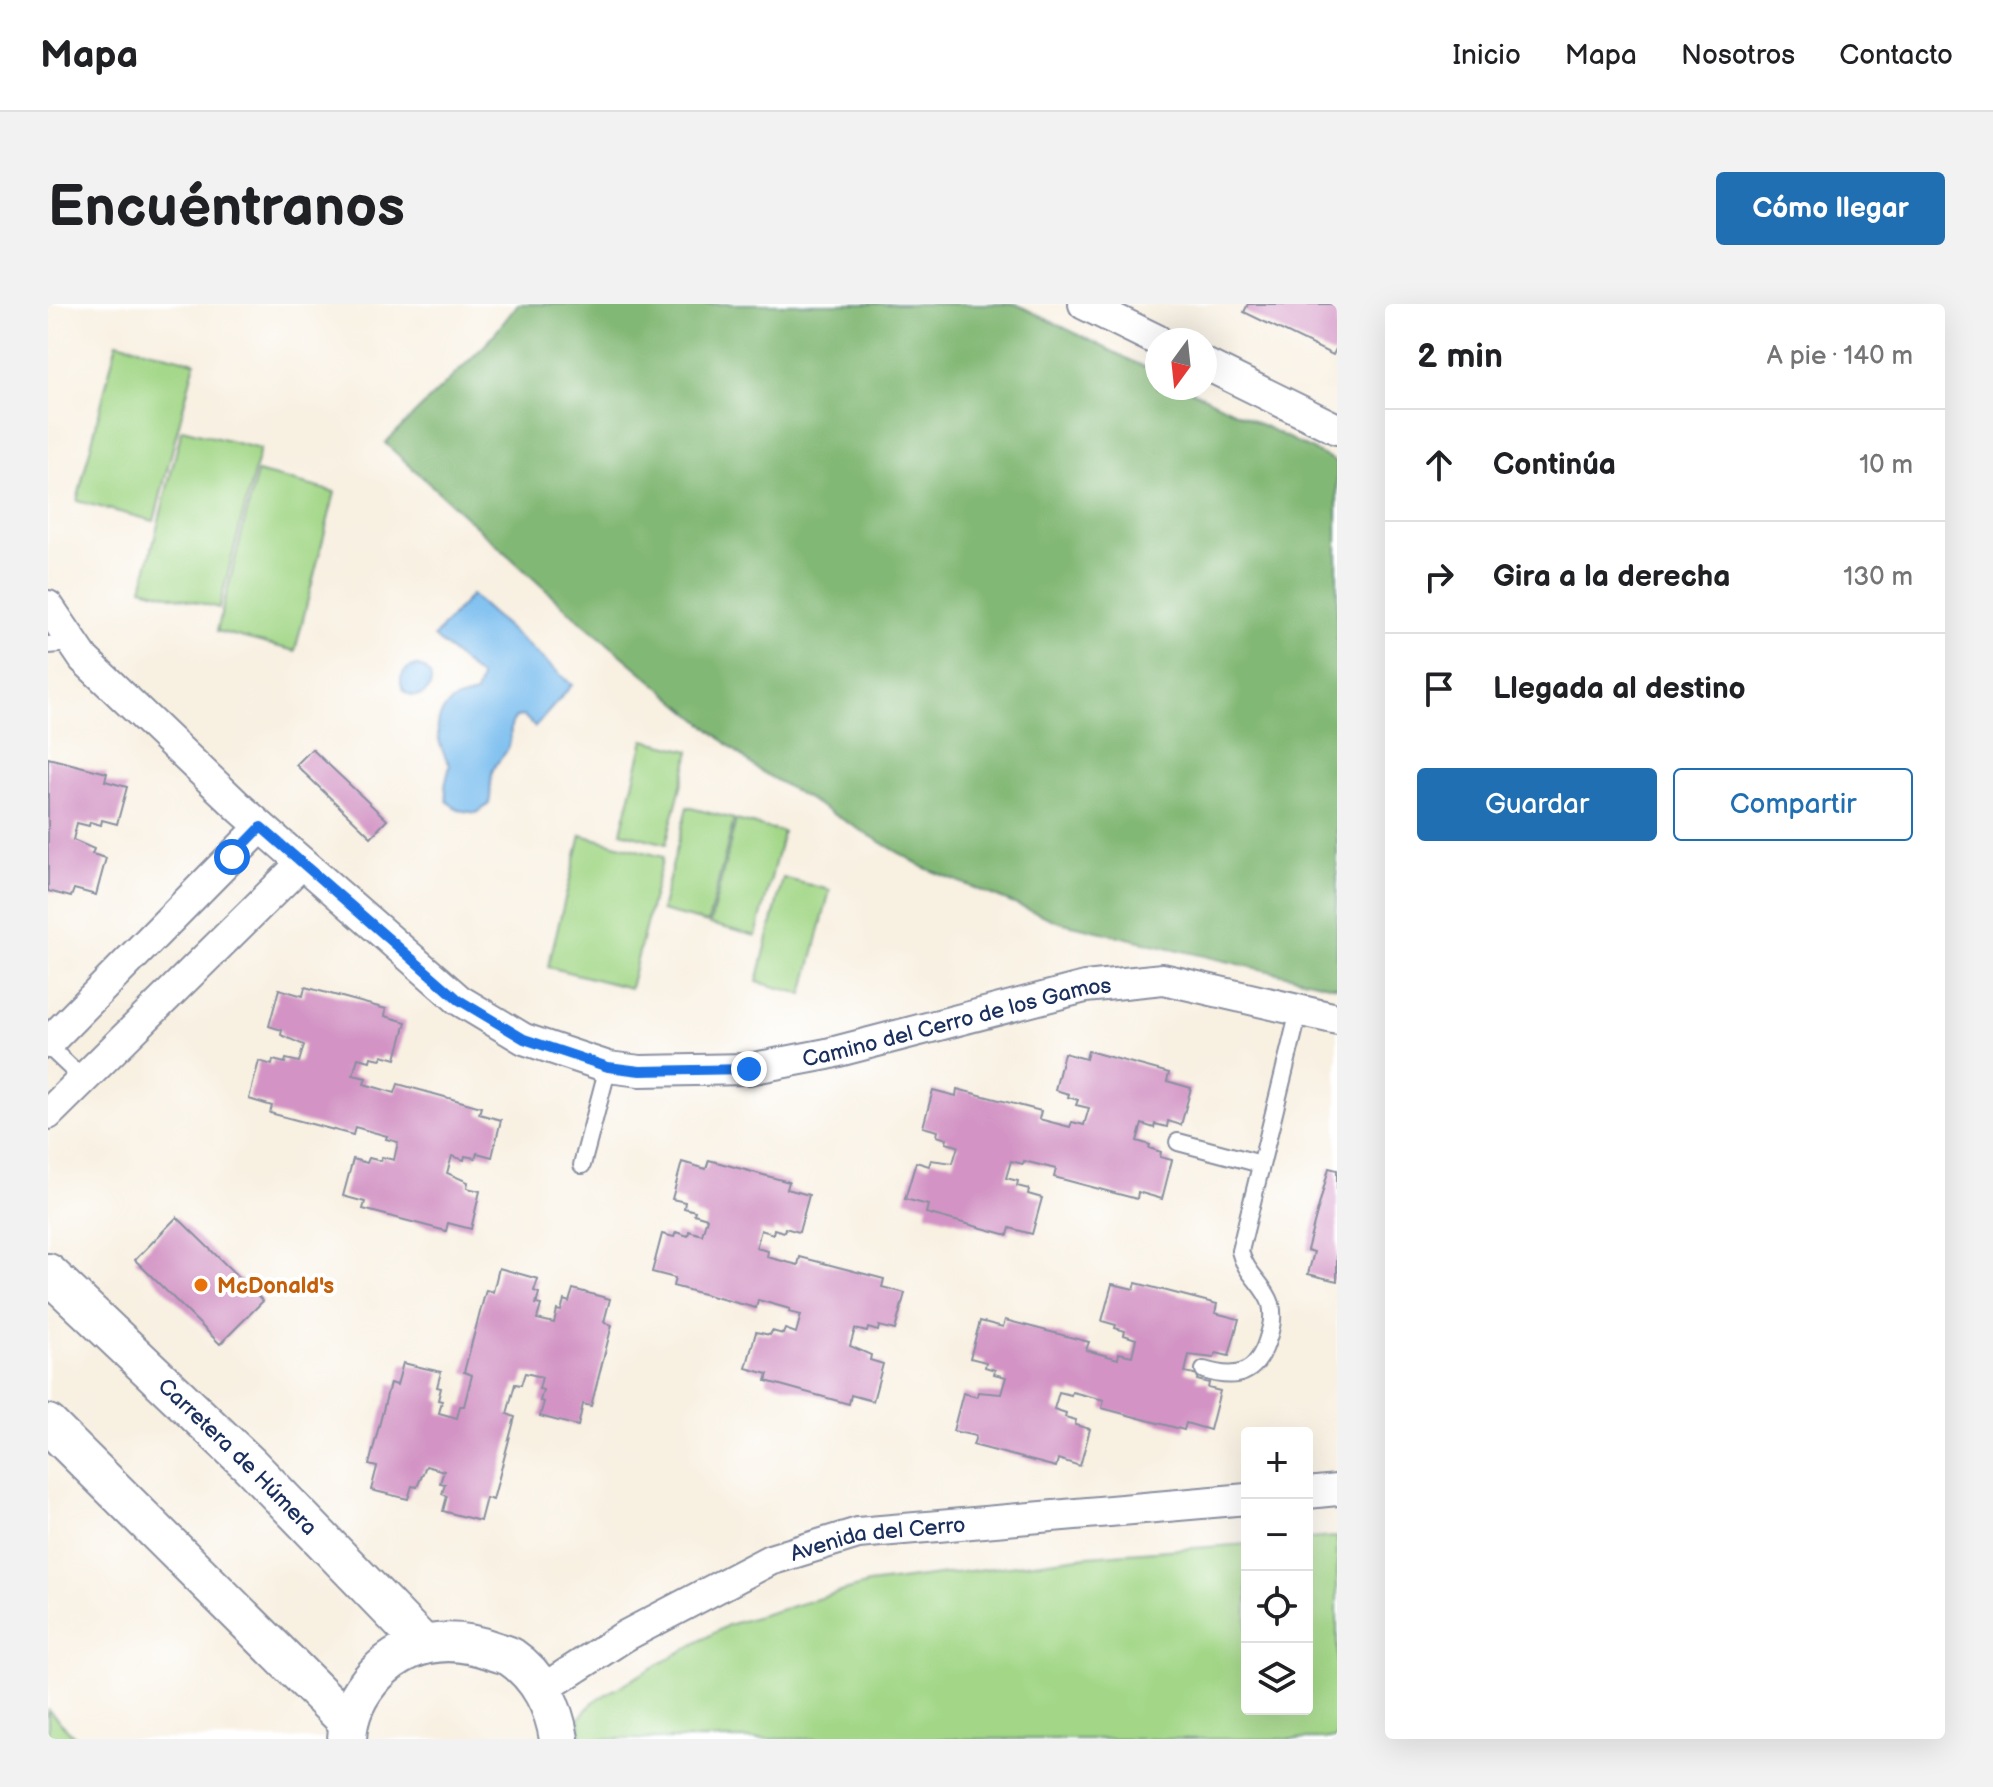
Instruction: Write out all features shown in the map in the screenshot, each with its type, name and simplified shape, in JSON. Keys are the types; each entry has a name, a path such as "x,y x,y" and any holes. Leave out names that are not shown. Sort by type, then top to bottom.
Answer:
{"street":[{"path":"1084,304 1145,334"},
{"path":"1217,370 1337,429"},
{"name":"Camino del Cerro de los Gamos","path":"48,606 60,644 84,659 261,827 459,1000 524,1039 608,1067 640,1071 749,1069 827,1054 1085,987 1163,979 1337,1019"},
{"path":"48,1045 261,827"},
{"path":"48,1114 302,863"},
{"name":"Carretera de Húmera","path":"48,1273 250,1465 423,1644"},
{"path":"48,1424 348,1731 363,1688 389,1661 423,1644 468,1641 511,1657 543,1689 556,1718 559,1739"},
{"path":"1313,1492 1337,1490"},
{"name":"Avenida del Cerro","path":"543,1689 625,1636 770,1560 858,1533 1241,1500"}],"lane":[{"path":"1204,1370 1221,1375 1242,1373 1261,1359 1273,1323 1270,1302 1244,1266 1240,1251 1299,1011"},
{"path":"48,1045 83,1079"},
{"path":"582,1165 608,1067"},
{"path":"1178,1142 1261,1164"}],"green space":[{"path":"518,304 1016,304 1145,367 1145,400 1211,400 1337,462 1337,987 1059,922 925,868 757,769 570,612 385,443 488,342"},
{"path":"117,342 195,362 154,521 77,501"},
{"path":"182,429 260,449 219,608 142,588"},
{"path":"257,472 335,492 295,651 217,631"},
{"path":"644,740 690,751 666,844 621,832"},
{"path":"687,807 734,819 708,923 661,911"},
{"path":"736,820 783,832 756,936 710,924"},
{"path":"581,835 663,857 630,988 548,967"},
{"path":"783,878 830,890 803,994 757,982"},
{"path":"1337,1537 1337,1739 581,1739 579,1718 594,1701 728,1625 868,1584 1088,1556 1241,1544 1241,1715 1313,1715 1313,1539"},
{"path":"48,1710 77,1739 48,1739"}],"water":[{"path":"471,595 572,685 535,727 524,716 516,717 511,726 509,746 493,770 489,804 477,813 458,810 447,801 445,786 450,765 439,741 438,724 440,716 452,702 476,694 481,678 434,637"},
{"path":"416,666 427,670 431,681 427,692 416,696 405,692 401,681 405,670"}],"building":[{"path":"1248,304 1337,304 1337,347 1333,355 1244,312"},
{"path":"312,749 387,820 371,837 296,765"},
{"path":"48,758 107,773 105,781 127,787 117,824 102,820 101,825 77,823 73,840 94,849 92,854 106,858 96,895 74,889 71,897 48,891"},
{"path":"305,987 386,1009 385,1016 406,1022 396,1059 382,1055 381,1059 371,1057 370,1061 358,1058 353,1075 366,1078 364,1084 395,1093 398,1084 481,1107 479,1114 501,1120 492,1157 477,1153 475,1158 465,1156 464,1160 452,1156 447,1173 468,1182 467,1188 480,1191 471,1229 448,1223 446,1231 363,1209 365,1202 343,1196 353,1159 367,1163 369,1158 394,1160 398,1142 355,1127 353,1135 270,1113 272,1106 249,1099 259,1061 272,1065 273,1060 299,1062 304,1045 281,1035 282,1030 269,1026 279,989 303,996"},
{"path":"1088,1051 1169,1073 1167,1081 1191,1088 1181,1125 1168,1121 1167,1127 1155,1124 1154,1128 1142,1124 1137,1141 1161,1152 1160,1157 1172,1160 1162,1199 1138,1192 1137,1199 1054,1177 1056,1169 1011,1161 1006,1178 1018,1181 1017,1186 1029,1189 1028,1194 1042,1198 1032,1234 1010,1228 1008,1235 926,1213 928,1205 905,1199 916,1162 929,1166 931,1160 953,1163 958,1146 946,1143 947,1139 937,1136 938,1131 923,1127 933,1090 956,1096 957,1089 1041,1111 1039,1119 1070,1127 1072,1122 1084,1125 1089,1108 1076,1105 1078,1100 1055,1090 1064,1053 1086,1059"},
{"path":"709,1160 789,1182 787,1189 809,1195 799,1232 785,1228 784,1232 774,1229 773,1234 761,1230 756,1248 768,1251 767,1257 798,1265 800,1257 884,1279 882,1287 905,1293 895,1330 879,1326 878,1331 855,1329 850,1346 871,1355 870,1360 883,1364 873,1401 851,1395 849,1404 766,1381 768,1374 746,1368 756,1332 783,1334 785,1329 796,1333 801,1315 758,1300 756,1308 673,1286 675,1278 652,1272 662,1234 674,1237 676,1232 688,1236 689,1231 702,1235 707,1218 684,1208 685,1202 672,1199 682,1162 706,1169"},
{"path":"1329,1168 1337,1170 1337,1281 1308,1274 1314,1252 1307,1250"},
{"path":"177,1217 263,1301 220,1344 135,1260"},
{"path":"499,1268 538,1279 534,1291 539,1293 536,1304 541,1305 537,1319 554,1323 557,1310 561,1311 564,1300 569,1302 573,1289 610,1299 604,1322 612,1325 591,1406 583,1404 578,1426 540,1416 544,1402 540,1401 543,1390 539,1389 542,1377 525,1373 521,1385 515,1384 507,1414 515,1417 493,1500 486,1498 480,1521 443,1511 447,1496 442,1494 445,1484 440,1483 444,1471 426,1466 417,1487 412,1486 408,1499 371,1490 377,1467 369,1465 390,1383 397,1385 403,1363 441,1372 437,1387 441,1388 438,1400 442,1401 439,1413 457,1418 460,1406 464,1406 472,1375 464,1372 486,1290 493,1292"},
{"path":"1136,1283 1217,1304 1215,1313 1239,1319 1229,1356 1216,1353 1214,1358 1189,1355 1185,1372 1198,1375 1197,1380 1209,1383 1208,1388 1220,1391 1210,1430 1186,1423 1184,1430 1102,1408 1104,1400 1059,1392 1054,1409 1076,1420 1075,1425 1090,1429 1080,1466 1058,1459 1056,1467 973,1445 976,1436 953,1431 963,1393 977,1397 978,1392 1001,1394 1006,1377 994,1374 995,1370 985,1367 986,1362 970,1358 980,1321 1003,1327 1005,1320 1089,1342 1086,1350 1118,1359 1119,1353 1132,1356 1136,1339 1124,1335 1125,1331 1115,1328 1116,1325 1102,1321 1112,1284 1134,1289"}],"place":[{"name":"McDonald's","path":"201,1285"}],"route":[{"path":"232,857 261,827 459,1000 524,1039 608,1067 640,1071 749,1069"}]}
